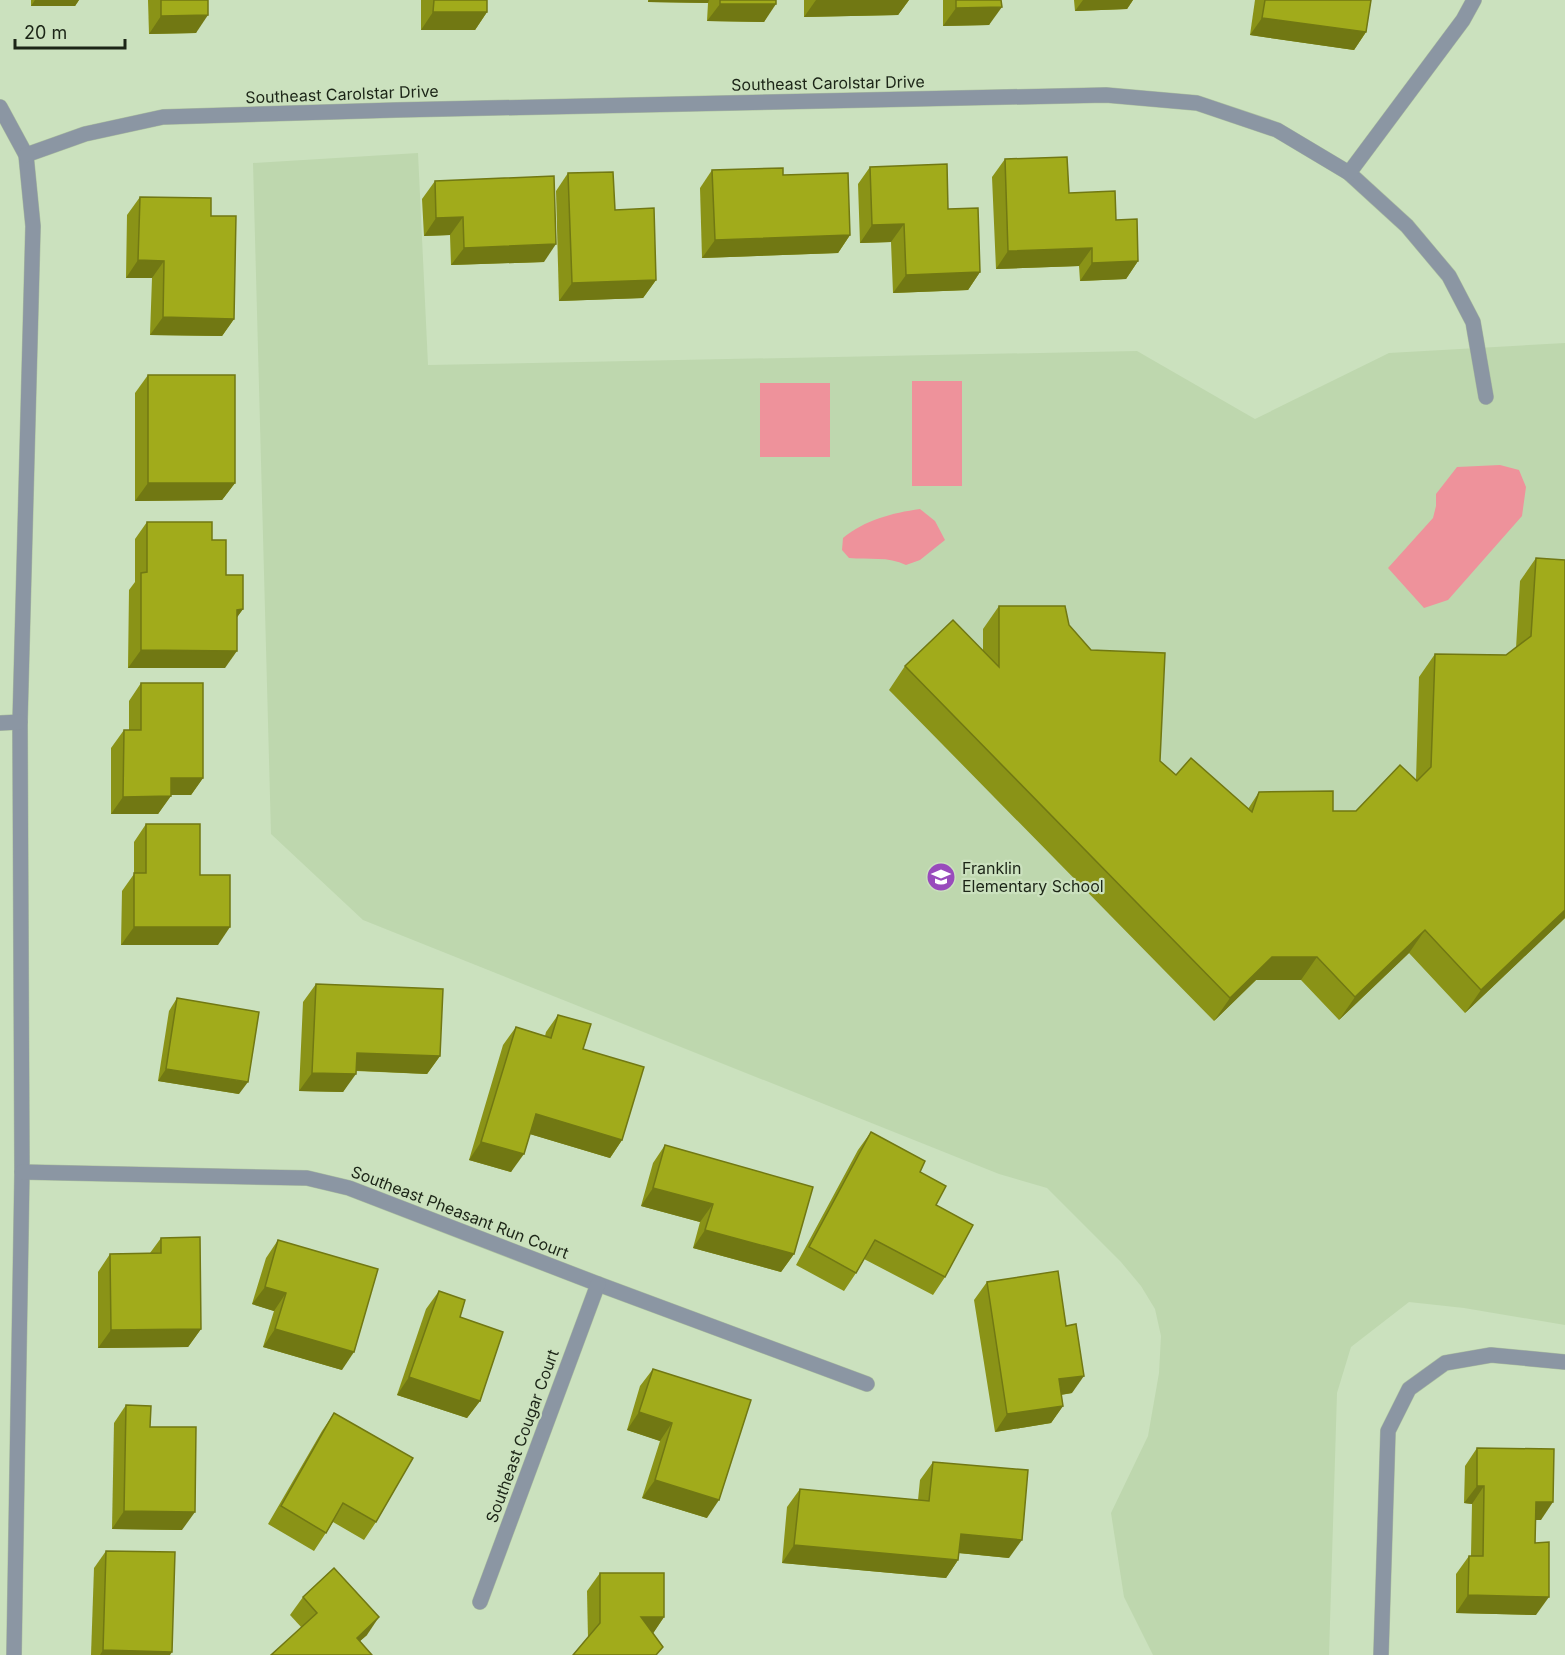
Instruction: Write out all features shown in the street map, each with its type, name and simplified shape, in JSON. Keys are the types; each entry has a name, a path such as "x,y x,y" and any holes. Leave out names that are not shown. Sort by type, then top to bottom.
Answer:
{"street":[{"path":"1349,173 1463,20 1474,0"},
{"name":"Southeast Carolstar Drive","path":"26,155 85,134 162,117 1106,95 1197,104 1277,130 1349,173 1407,226 1449,276 1473,322 1486,397"},
{"path":"0,107 26,155 33,226 20,722 22,1172 14,1655"},
{"path":"0,723 20,722"},
{"name":"Southeast Pheasant Run Court","path":"22,1172 307,1178 349,1188 867,1384"},
{"name":"Southeast Cougar Court","path":"480,1602 598,1284"},
{"path":"1381,1655 1388,1431 1409,1389 1445,1363 1491,1355 1565,1362"}],"shaded area":[{"name":"Franklin Elementary School","path":"418,153 428,365 1137,351 1255,419 1389,353 1565,343 1565,1325 1464,1308 1409,1302 1351,1347 1337,1393 1329,1655 1153,1655 1124,1597 1111,1513 1148,1436 1159,1373 1161,1336 1155,1309 1141,1286 1121,1262 1047,1188 999,1174 363,920 271,834 253,163"},
{"path":"912,381 962,381 962,486 912,486"},
{"path":"760,383 830,383 830,457 760,457"},
{"path":"1500,465 1519,470 1526,487 1522,516 1448,600 1424,608 1388,568 1433,518 1436,494 1457,467"},
{"path":"920,509 935,521 945,540 920,560 906,565 885,559 849,558 842,550 843,538 860,526 889,515"}],"building":[{"path":"161,0 208,0 208,15 161,16"},
{"path":"434,0 487,0 487,12 433,12"},
{"path":"720,0 776,0 776,4 720,4"},
{"path":"956,0 1001,0 1002,7 956,8"},
{"path":"1265,0 1371,0 1366,32 1262,18"},
{"path":"1067,157 1069,193 1115,191 1116,220 1137,219 1138,261 1092,263 1092,248 1008,251 1005,159"},
{"path":"947,164 948,209 978,208 980,272 906,275 904,224 872,225 870,167"},
{"path":"783,168 783,175 848,173 850,235 715,240 712,170"},
{"path":"613,172 615,210 654,208 656,280 572,283 568,173"},
{"path":"554,176 556,244 464,248 463,217 436,218 435,181"},
{"path":"140,197 211,198 211,216 236,216 234,319 163,317 164,261 138,260"},
{"path":"148,375 235,375 235,483 148,483"},
{"path":"147,522 212,522 212,540 226,540 226,575 243,575 243,609 237,610 237,651 141,650 141,573 147,572"},
{"path":"1536,558 1565,560 1565,910 1481,990 1425,930 1355,997 1317,957 1272,957 1230,998 905,666 953,620 999,667 999,606 1065,606 1069,625 1091,650 1165,653 1160,761 1176,775 1191,758 1252,812 1259,792 1333,791 1333,811 1356,811 1400,765 1417,781 1431,767 1435,654 1506,655 1531,636"},
{"path":"141,683 203,683 203,778 171,778 171,796 123,797 124,730 141,730"},
{"path":"146,824 200,824 200,875 230,875 230,927 134,927 134,873 146,873"},
{"path":"316,984 443,989 440,1056 357,1053 356,1074 312,1073"},
{"path":"177,998 259,1012 248,1082 166,1069"},
{"path":"558,1015 591,1024 583,1049 644,1067 622,1140 536,1114 524,1154 481,1142 516,1027 551,1038"},
{"path":"871,1132 925,1161 920,1172 946,1186 936,1205 973,1225 945,1277 875,1240 856,1273 809,1247"},
{"path":"665,1145 813,1187 794,1254 705,1230 713,1204 653,1188"},
{"path":"200,1237 201,1329 111,1330 110,1254 161,1253 161,1238"},
{"path":"278,1240 378,1269 354,1352 275,1329 286,1293 265,1287"},
{"path":"1058,1271 1066,1326 1076,1324 1084,1376 1059,1379 1063,1406 1007,1414 987,1282"},
{"path":"439,1291 465,1300 460,1317 503,1332 480,1401 409,1377"},
{"path":"653,1369 751,1400 719,1500 655,1480 672,1423 639,1412"},
{"path":"126,1405 151,1406 150,1427 196,1427 195,1512 124,1511"},
{"path":"334,1413 413,1458 376,1522 343,1503 326,1533 281,1506"},
{"path":"1477,1448 1554,1449 1553,1502 1536,1502 1535,1543 1549,1542 1549,1597 1468,1595 1469,1556 1483,1556 1484,1486 1477,1486"},
{"path":"933,1462 1028,1470 1022,1540 961,1534 958,1560 794,1545 800,1489 929,1501"},
{"path":"106,1551 175,1552 172,1652 103,1650"},
{"path":"334,1568 379,1617 357,1638 372,1655 271,1655 317,1613 303,1597"},
{"path":"600,1573 664,1573 664,1617 641,1617 663,1647 656,1655 573,1655 600,1623"}],"place":[{"name":"Franklin Elementary School","path":"941,877"}]}
